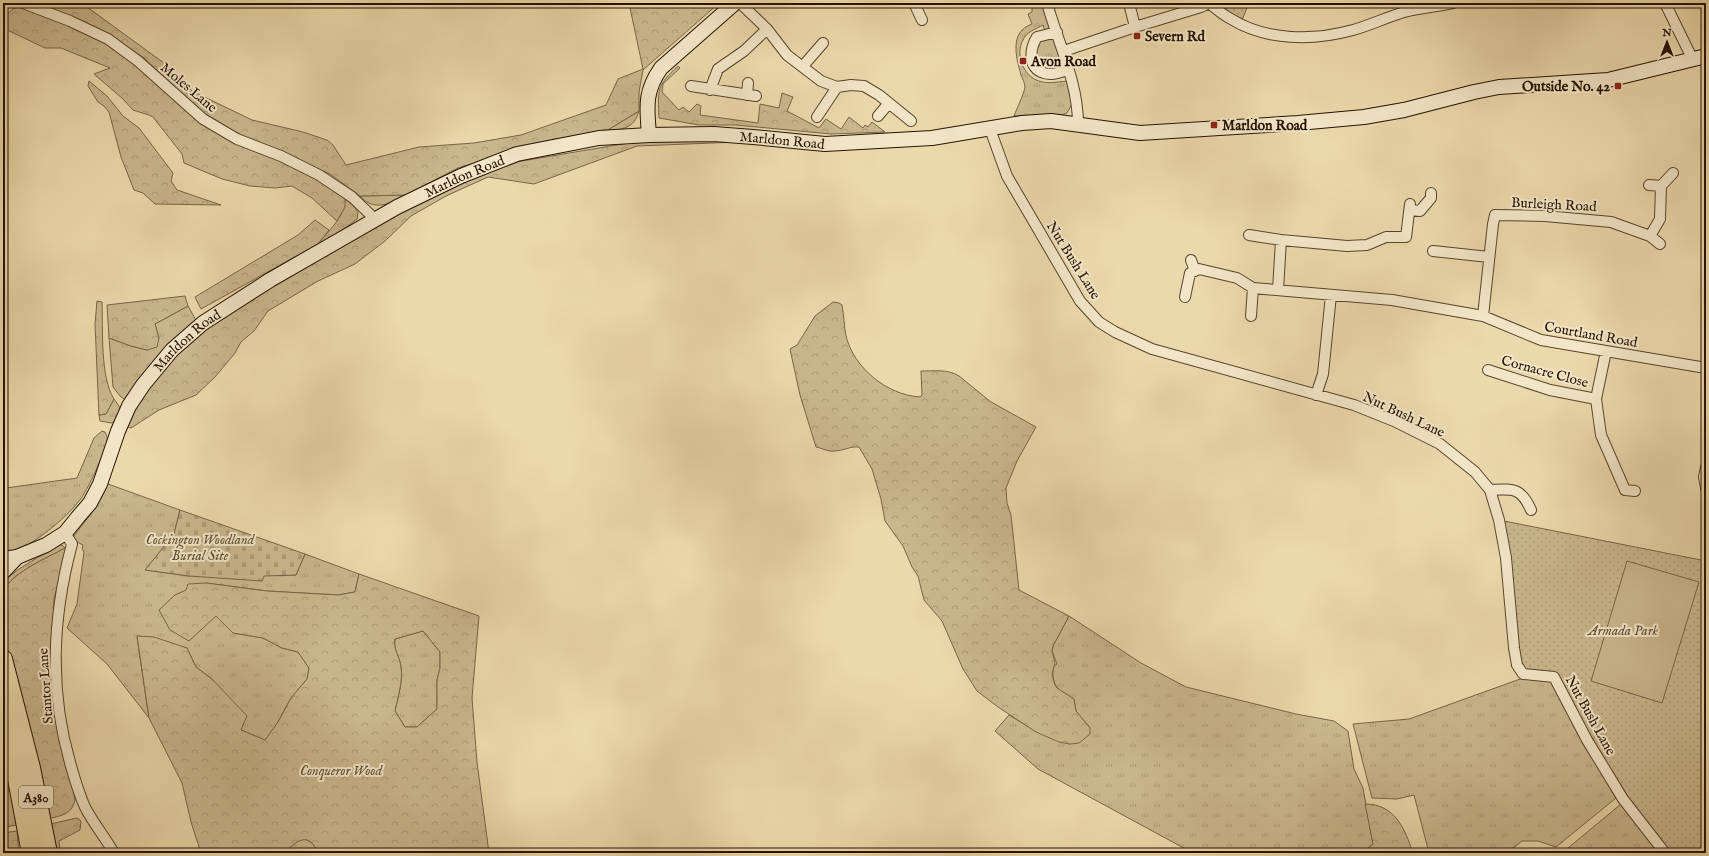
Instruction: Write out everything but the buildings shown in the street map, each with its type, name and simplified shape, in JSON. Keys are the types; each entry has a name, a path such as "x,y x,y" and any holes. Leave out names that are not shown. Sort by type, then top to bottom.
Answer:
{"highway":[{"name":"A380","path":"3,659 26,748 48,853"},
{"name":"A380","path":"3,720 13,758 31,853"}],"street":[{"name":"Moles Lane","path":"23,3 70,21 108,39 138,61 203,119 237,139 281,156 319,175 352,197 376,220"},
{"path":"649,135 648,98 652,80 661,68 735,3"},
{"path":"740,3 767,29 787,55 821,81 837,87 851,85 864,86 912,121"},
{"path":"914,3 922,20"},
{"path":"1048,3 1064,52 1078,107 1078,124"},
{"path":"1129,3 1135,27"},
{"path":"1064,52 1135,27 1201,7 1209,3 1231,20 1253,30 1294,38 1328,36 1354,30 1408,11 1453,3"},
{"path":"1665,3 1699,58"},
{"path":"710,90 718,70 744,51 767,29"},
{"path":"1057,32 1037,37 1031,50 1033,64 1038,71 1044,73 1052,74 1068,70"},
{"path":"803,66 823,43"},
{"name":"Marldon Road","path":"3,559 17,557 46,545 65,533 90,503 103,476 118,431 129,406 143,385 172,350 203,322 270,280 397,207 461,176 517,154 599,138 649,135 714,134 754,136 825,144 932,138 1022,123 1051,121 1140,133 1298,123 1364,117 1411,108 1493,88 1608,80 1699,58"},
{"path":"691,86 751,95 748,83"},
{"path":"817,117 837,87"},
{"path":"878,116 889,103"},
{"name":"Nut Bush Lane","path":"990,128 1007,176 1080,301 1099,322 1115,332 1152,349 1354,405 1394,421 1440,444 1475,472 1490,490 1499,520 1506,558 1509,607 1517,664 1523,674 1554,677 1587,740 1623,799 1664,853"},
{"path":"1650,236 1660,219 1661,186 1673,173"},
{"path":"1649,185 1661,186"},
{"path":"1248,235 1281,240 1347,246 1367,245 1386,237 1406,237 1410,207 1420,211 1432,198 1431,193"},
{"name":"Burleigh Road","path":"1483,316 1495,215 1545,216 1611,222 1650,236 1660,244"},
{"path":"1278,290 1281,240"},
{"path":"1433,251 1489,257"},
{"path":"1185,297 1190,273 1195,271 1191,260"},
{"name":"Courtland Road","path":"1195,271 1199,269 1237,278 1253,288 1392,300 1483,316 1541,340 1706,368"},
{"path":"1251,316 1253,288"},
{"path":"1316,395 1323,374 1331,295"},
{"path":"1606,351 1596,399 1601,435 1626,493"},
{"name":"Cornacre Close","path":"1488,370 1550,390 1596,399"},
{"path":"1706,467 1704,477 1706,488"},
{"path":"1490,490 1512,489 1526,497 1531,510"},
{"name":"Stantor Lane","path":"65,533 72,544 59,596 56,629 55,671 58,711 67,753 80,794 91,819 114,853"},
{"name":"Marldon Road","path":"3,572 17,557"}],"green space":[{"path":"35,3 78,3 87,7 168,66 192,91 252,120 303,132 327,140 333,145 346,165 419,147 474,143 521,135 606,105 618,79 643,69 629,3 719,3 643,70 639,92 639,111 606,131 518,150 458,168 406,195 360,196 330,174 235,132 199,110 144,58 110,35"},
{"path":"1045,3 1050,28 1045,31 1043,25 1024,37 1021,46 1020,58 1025,70 1033,78 1039,81 1067,81 1072,104 1067,113 1062,115 1014,116 1025,87 1017,61 1017,39 1025,28 1032,24 1028,14 1032,12 1032,7"},
{"path":"1221,3 1249,3 1242,20 1230,13"},
{"path":"19,6 74,26 103,41 150,76 168,94 266,153 318,178 345,199 345,207 337,221 312,198 292,186 275,188 250,186 222,179 184,163 182,154 153,117 133,110 123,99 94,74 110,68 61,48 45,48 3,28 3,17"},
{"path":"1057,32 1068,70 1038,71 1033,44"},
{"path":"678,66 680,68 663,84 662,92 679,110 683,107 689,112 697,104 701,106 700,115 758,123 760,104 779,108 782,93 793,97 787,111 819,128 826,119 841,129 849,117 863,128 865,125 868,127 872,122 885,132 831,134 736,125 699,125 659,118 658,101 660,89 662,84"},
{"path":"89,81 107,96 123,116 139,128 173,173 171,181 177,190 221,205 155,204 143,193 134,190 121,157 109,112 98,102 88,86"},
{"path":"639,111 637,117 631,125 623,129 606,131"},
{"path":"717,138 738,142 637,146 534,184 488,177 446,196 411,216 385,241 355,264 318,281 268,311 254,331 241,342 235,353 215,377 196,395 159,410 131,428 124,426 142,394 196,333 257,295 426,196 510,163 640,141"},
{"path":"406,195 382,205 371,204 360,196"},
{"path":"345,199 354,206 358,213 357,219 338,233 318,244 342,212"},
{"path":"315,220 329,230 318,244 201,309 195,297 298,235"},
{"path":"185,296 188,306 155,324 159,338 157,347 147,350 109,338 107,305"},
{"path":"97,301 102,302 104,366 106,378 114,399 106,414 99,415 95,324"},
{"path":"833,302 842,305 846,336 856,359 864,369 884,385 908,395 920,397 922,395 921,371 950,372 959,376 991,402 1036,427 1017,461 1006,488 1007,503 1011,515 1019,590 1069,616 1053,646 1052,651 1055,663 1052,674 1057,688 1074,699 1076,711 1090,728 1090,734 1079,743 1070,744 1059,742 1036,732 977,691 963,669 942,621 924,600 918,576 912,567 903,546 885,521 881,499 872,469 859,447 832,451 816,447 800,395 790,349 797,345 815,316"},
{"path":"188,306 197,322 127,401 120,396 113,387 109,338 147,350 159,338 155,324"},
{"path":"114,399 121,409 115,422 111,423 100,421 99,415 106,414"},
{"path":"102,431 107,435 107,443 96,470 82,497 62,519 35,540 15,552 3,554 3,470 6,488 77,478 94,438"},
{"path":"108,484 180,510 174,534 146,570 189,576 296,575 305,554 359,574 355,592 338,595 267,591 206,583 175,595 216,616 233,633 263,638 282,648 298,652 309,668 307,679 291,698 278,722 265,741 241,730 213,680 196,667 187,648 137,637 149,718 107,664 67,628 77,604 84,552 82,549 83,545 75,541 73,537 93,511"},
{"name":"Cockington Woodland Burial Site","path":"180,510 305,554 296,575 264,576 262,581 189,576 145,570 174,534"},
{"name":"Armada Park","path":"1499,520 1706,561 1706,842 1698,853 1665,853 1628,807 1554,677 1523,674"},
{"path":"58,545 62,545 65,548 22,572 8,584 3,591 3,581 19,569"},
{"path":"65,548 66,551 54,599 52,654 75,800 68,812 61,816 47,819 3,639 3,591 14,578 22,572"},
{"path":"1627,561 1699,582 1662,703 1591,681"},
{"name":"Conqueror Wood","path":"359,574 479,616 472,698 477,762 489,853 318,853 311,842 302,840 298,841 284,853 201,853 191,822 182,783 149,718 137,636 154,637 187,648 196,667 213,680 247,716 241,730 265,740 278,722 291,698 307,679 309,668 298,652 282,648 263,638 233,633 216,616 189,641 170,630 159,610 175,595 186,590 188,584 206,583 267,591 338,595 355,592","holes":["423,631 440,652 440,668 437,680 437,709 417,727 405,727 395,711 401,678 400,663 395,647 395,639"]},
{"path":"1069,616 1141,663 1186,687 1296,714 1334,721 1348,731 1354,769 1363,788 1373,844 1362,853 1193,853 1038,769 995,731 1009,715 1046,736 1070,744 1090,728 1076,711 1074,699 1056,686 1053,678 1054,666 1057,664 1052,651 1053,646"},
{"path":"423,631 440,652 440,668 437,680 437,709 417,727 405,727 395,711 400,689 401,672 395,647 395,639"},
{"path":"1523,678 1552,682 1616,798 1556,847 1538,841 1522,841 1507,853 1429,853 1414,795 1397,799 1372,798 1353,724 1409,719"},
{"path":"3,758 13,800 16,825 6,827 3,826"},
{"path":"1365,804 1384,808 1391,813 1402,827 1413,853 1362,853 1373,844"},
{"path":"1621,804 1658,853 1562,853"},
{"path":"77,818 81,821 80,830 59,841 60,853 51,853 46,825"},
{"path":"17,831 19,853 3,853 3,833"},
{"path":"304,839 313,844 318,853 284,853 295,842"}],"place":[{"name":"Severn Rd","path":"1137,36"},
{"name":"Avon Road","path":"1023,61"},
{"name":"Outside No. 42","path":"1618,86"},
{"name":"Marldon Road","path":"1214,125"}]}
